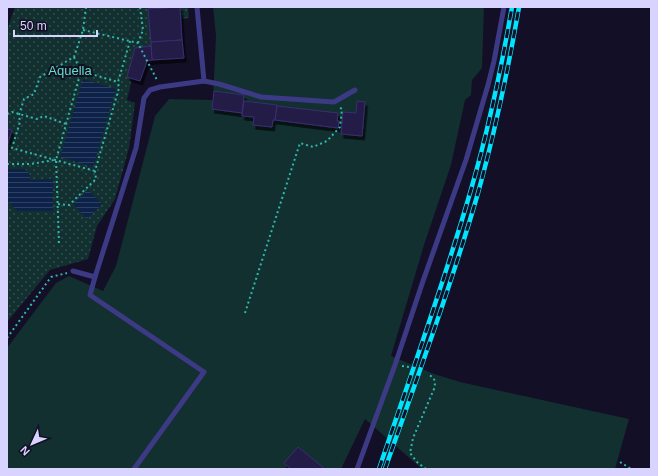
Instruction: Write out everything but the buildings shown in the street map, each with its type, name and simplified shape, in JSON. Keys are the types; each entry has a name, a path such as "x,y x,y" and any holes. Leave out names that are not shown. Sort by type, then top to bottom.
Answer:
{"lane":[{"path":"197,7 204,82"},
{"path":"357,469 395,365 422,281 466,160 494,61 504,7"},
{"path":"134,469 204,372 90,295 136,148 144,98 150,90 160,87 204,82 219,84 261,97 334,102 355,90"},
{"path":"73,271 95,276"}],"path":[{"path":"86,7 82,30 74,57 40,77 34,94 24,99 19,115 20,122 12,148 95,171"},
{"path":"140,7 143,30 138,43 160,87"},
{"path":"82,30 138,43"},
{"path":"58,204 69,205 96,179 95,171 119,88 118,82 130,41"},
{"path":"59,243 56,160 81,71 74,57"},
{"path":"81,71 118,82"},
{"path":"245,313 300,143 313,147 327,141 340,127 342,109 334,102"},
{"path":"7,114 12,112 37,119 44,116 66,124"},
{"path":"7,164 30,164 56,160"},
{"path":"7,338 51,277 73,271"},
{"path":"426,469 417,462 410,453 413,438 435,385 433,377 429,375"},
{"path":"620,462 631,469"}],"green space":[{"name":"Aquella","path":"15,7 188,7 189,18 181,19 182,40 151,42 152,60 147,61 140,81 132,79 127,100 135,103 129,148 115,199 97,226 88,259 50,270 7,322 7,30"},
{"path":"213,7 484,7 482,68 472,80 471,95 465,100 451,165 424,245 391,356 434,374 460,382 629,419 615,469 422,469 365,419 341,469 7,469 7,348 56,283 69,276 103,291 116,266 155,116 169,99 213,100 216,36"}],"water":[{"path":"83,79 116,89 93,167 60,157"},
{"path":"7,169 25,169 30,175 30,180 53,179 53,211 17,211 7,200"},
{"path":"88,190 102,204 87,219 73,204"}],"railway":[{"path":"379,469 460,228 483,147 494,101 512,7"},
{"path":"385,469 468,228 501,101 519,7"}]}
